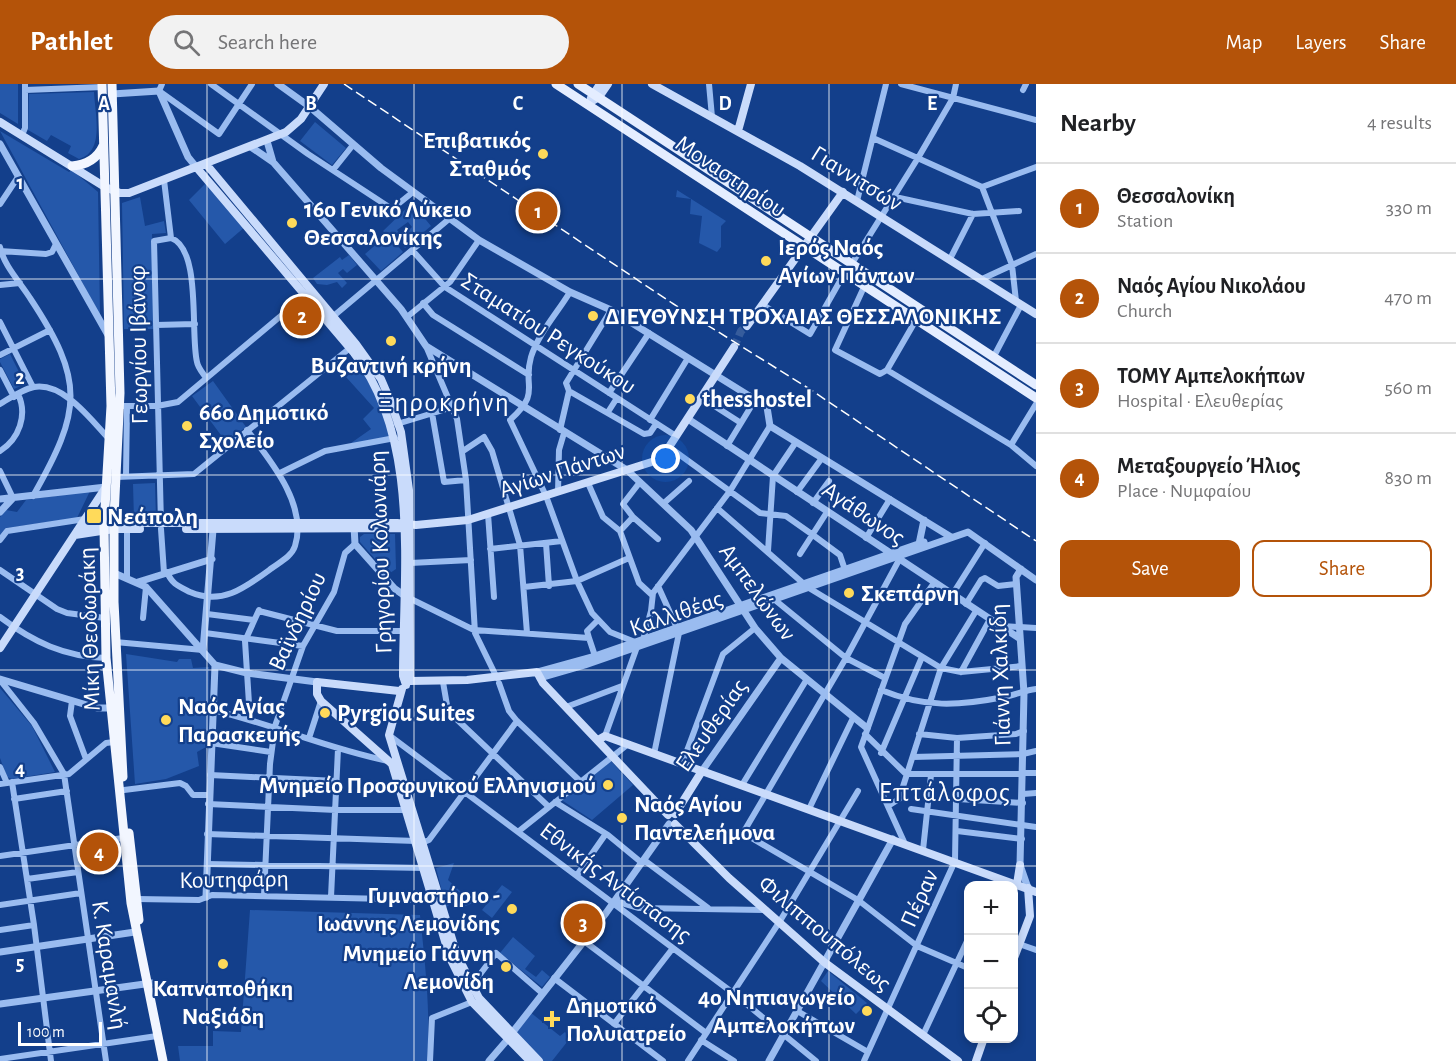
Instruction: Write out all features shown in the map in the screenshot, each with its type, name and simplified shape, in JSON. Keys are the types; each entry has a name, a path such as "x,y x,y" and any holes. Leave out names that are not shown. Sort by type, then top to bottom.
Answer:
{"highway":[{"name":"Μίκη Θεοδωράκη","path":"106,85 112,94 110,440 106,487 114,573 114,742 135,932 169,1061"},
{"name":"Μίκη Θεοδωράκη","path":"106,85 104,144 110,189 123,406 109,527 105,618 106,658 115,708 136,899 163,1061"},
{"path":"72,166 91,161 100,153 104,144"}],"main road":[{"path":"0,122 110,189 134,192 267,141 295,127 324,84"},
{"name":"Μοναστηρίου","path":"556,84 1036,398"},
{"name":"Μοναστηρίου","path":"578,84 1036,385"},
{"path":"596,95 600,84"},
{"path":"587,104 608,84"},
{"name":"Γιαννιτσών","path":"652,84 843,192 1036,314"},
{"path":"738,131 751,84"},
{"name":"Γρηγορίου Κολωνιάρη","path":"206,164 308,293"},
{"name":"Γρηγορίου Κολωνιάρη","path":"197,168 376,371 398,437 408,526 410,563 403,631 405,686"},
{"path":"747,326 843,192"},
{"name":"Γρηγορίου Κολωνιάρη","path":"330,319 371,377 395,425"},
{"name":"Αγίων Πάντων","path":"109,527 408,526 468,520 660,459 717,377 734,347"},
{"path":"612,475 614,462"},
{"path":"0,648 106,487"},
{"name":"Γρηγορίου Κολωνιάρη","path":"389,735 405,686 408,526"},
{"path":"77,532 109,527"},
{"name":"Αγίων Πάντων","path":"109,527 213,530 296,527"},
{"name":"Καλλιθέας","path":"317,682 417,688 538,675"},
{"name":"Φιλιππουπόλεως","path":"538,675 566,707 601,738 612,756 672,819 766,910 824,962 958,1061"},
{"path":"317,682 317,694 321,701 390,761 406,810 420,841 424,868 457,956 479,998 530,1061"},
{"path":"389,735 420,841 450,958 472,1002 539,1061"},
{"path":"601,738 654,754 955,861 996,881"},
{"name":"Ελευθερίας","path":"672,819 702,771"},
{"path":"1017,881 1020,865"},
{"path":"1018,884 1032,890 1030,916 1019,944"},
{"path":"976,1061 982,1043"}],"street":[{"path":"139,92 140,84"},
{"path":"211,84 280,135 392,209 413,192"},
{"path":"112,94 160,88 219,134 252,84"},
{"path":"278,84 310,107 353,145 413,192 479,240 570,292 611,310 767,407 770,426 730,491 652,595 651,611 601,738"},
{"path":"709,84 712,117"},
{"path":"857,201 886,84"},
{"path":"901,84 1036,120"},
{"path":"851,265 918,158 952,98 956,84"},
{"path":"21,135 25,128 25,87 106,85"},
{"name":"Γρηγορίου Κολωνιάρη","path":"160,88 188,157 197,168"},
{"path":"873,138 982,187 994,213 1012,265 1019,303 993,358"},
{"path":"267,141 273,162"},
{"path":"0,144 119,353"},
{"path":"333,170 353,145"},
{"path":"251,147 273,162 407,317 426,346 453,407 463,451 475,630 510,712 581,782"},
{"path":"982,187 1036,167"},
{"path":"0,204 18,177"},
{"name":"Γεωργίου Ιβάνοφ","path":"164,180 171,238 154,241 159,476 165,572"},
{"path":"895,197 973,214 1019,211"},
{"path":"950,259 973,214"},
{"path":"330,319 449,219"},
{"path":"171,238 178,241 185,249 195,324 197,363 206,378"},
{"path":"407,317 445,287 479,240"},
{"path":"0,250 46,254 52,252 56,244"},
{"path":"0,250 50,330 69,371 72,402 54,455 33,496"},
{"name":"Σταματίου Ρεγκούκου","path":"412,250 445,287 676,436"},
{"path":"981,279 1036,254"},
{"path":"763,304 810,334 844,274"},
{"path":"0,285 20,283"},
{"path":"864,286 835,350 880,374 887,370 916,320"},
{"path":"570,292 537,345 531,358 529,375 531,392 523,407 510,420 546,496 577,581 597,621 615,635 638,643"},
{"path":"126,476 123,406 157,406 178,402 308,293"},
{"path":"423,303 432,314 529,375"},
{"path":"558,492 560,450 568,391 566,383 611,310"},
{"path":"0,322 33,387"},
{"path":"156,325 195,324"},
{"path":"0,355 50,330"},
{"path":"609,393 649,333"},
{"name":"Αμπελώνων","path":"426,346 627,470 664,503 694,537 755,628 781,658 866,731"},
{"path":"116,477 194,474 350,348"},
{"path":"568,391 644,434 650,433 653,422 688,358"},
{"path":"0,370 23,407 20,427 11,443 0,451"},
{"path":"887,370 1011,445 1036,466"},
{"path":"0,404 33,387 53,390 72,402 110,440"},
{"path":"702,398 741,423"},
{"path":"608,412 617,399"},
{"path":"727,446 755,400"},
{"path":"1011,445 1036,404"},
{"path":"395,425 453,407"},
{"path":"432,413 444,482 466,480"},
{"name":"Αγάθωνος","path":"688,419 989,621 1019,638"},
{"path":"770,426 949,535 968,532 1036,580"},
{"path":"165,572 174,584 208,598 228,597 288,556 295,546 296,527 289,492 280,473 248,430"},
{"path":"280,473 325,451 398,437"},
{"path":"463,451 484,437 492,451 511,507 520,545 527,633"},
{"path":"768,551 773,476 796,442"},
{"path":"669,447 760,513 786,516 840,555 845,570"},
{"path":"797,492 822,458"},
{"path":"0,471 13,498"},
{"path":"664,503 689,481"},
{"path":"813,503 829,481"},
{"path":"640,482 623,506 658,539"},
{"path":"588,483 604,518 620,531 639,583 652,595"},
{"path":"0,499 106,487"},
{"path":"0,512 13,498"},
{"path":"866,538 890,500"},
{"path":"717,508 806,586 941,668 961,672 1022,666"},
{"path":"800,554 827,512"},
{"path":"488,514 494,597"},
{"path":"620,531 633,517"},
{"path":"0,540 8,531 85,519"},
{"path":"919,544 924,520"},
{"path":"355,527 355,543 406,597 475,630 589,638"},
{"path":"126,529 127,578"},
{"path":"203,650 213,530"},
{"name":"Καλλιθέας","path":"742,608 774,600 845,570 895,557 919,544 949,535"},
{"name":"Καλλιθέας","path":"538,675 895,557 949,535"},
{"path":"490,549 562,541"},
{"name":"Βαϊνδηρίου","path":"264,896 271,752 275,726 289,679 303,646 333,592 345,553 355,543"},
{"path":"546,543 549,586"},
{"path":"952,595 986,543"},
{"path":"895,557 846,658 743,833 858,900 917,945 964,966"},
{"path":"524,587 549,586 577,581 629,558"},
{"path":"138,582 212,559"},
{"path":"410,563 471,560"},
{"name":"Γιάννη Χαλκίδη","path":"1021,569 1017,574 1016,584 1024,693 1020,865 1032,890"},
{"path":"0,570 67,613 105,618"},
{"path":"114,573 146,587 214,665 206,897"},
{"path":"966,604 981,580 985,578 998,586 1016,584"},
{"path":"905,844 862,744 905,624 934,583"},
{"path":"654,754 678,630 658,586"},
{"path":"143,618 146,587"},
{"path":"774,600 846,658 885,678"},
{"path":"250,719 246,639 259,611 337,631 403,631"},
{"path":"888,806 898,800 941,668 976,611"},
{"path":"207,614 254,620"},
{"path":"0,617 32,639 66,653 106,658"},
{"path":"595,656 587,632 597,621"},
{"path":"961,672 989,621"},
{"path":"999,626 1036,628"},
{"path":"682,764 723,654 755,628"},
{"path":"205,633 303,646"},
{"path":"115,642 203,650"},
{"name":"Καλλιθέας","path":"538,675 638,643"},
{"path":"881,753 902,699 922,657"},
{"name":"Ελευθερίας","path":"702,771 781,658"},
{"path":"214,665 247,673 317,682"},
{"path":"0,679 97,708 115,708"},
{"name":"Κ. Καραμανλή","path":"0,679 35,724 64,775 106,1061"},
{"path":"742,785 807,680"},
{"path":"443,684 447,709 549,807"},
{"path":"566,707 622,686"},
{"path":"881,690 902,699 928,705 977,702 1036,689"},
{"path":"72,701 70,716 86,759"},
{"path":"309,738 321,701"},
{"path":"213,710 275,726 338,749 390,761"},
{"path":"809,809 853,718"},
{"path":"207,834 429,840 517,721"},
{"path":"866,731 881,753"},
{"path":"919,734 957,738 1016,734 1024,731"},
{"name":"Εθνικής Αντίστασης","path":"389,735 614,902 733,993 816,1061"},
{"name":"Πέραν","path":"864,1061 955,861 958,799 957,738"},
{"path":"6,783 64,775 106,743 114,742"},
{"path":"211,742 271,752"},
{"path":"862,744 881,753 906,774 1036,773"},
{"path":"519,831 627,745"},
{"path":"331,897 338,749"},
{"path":"913,757 1023,754 1036,751"},
{"path":"0,767 14,800 37,946 51,1061"},
{"path":"210,775 337,781"},
{"path":"923,850 931,775"},
{"path":"124,790 180,783 186,786 193,795 208,795"},
{"path":"14,800 67,791"},
{"path":"688,1061 780,921 858,791"},
{"path":"1023,794 1036,793"},
{"path":"958,799 1023,803"},
{"path":"555,802 620,844 709,909"},
{"path":"208,804 336,810 406,810"},
{"path":"911,809 1022,827 1036,827"},
{"name":"Ελευθερίας","path":"489,1061 614,902 672,819"},
{"path":"957,831 1022,839"},
{"path":"578,875 605,835"},
{"path":"0,856 123,838"},
{"path":"769,1061 799,1012 824,962 893,839"},
{"path":"207,864 424,868"},
{"path":"27,879 78,872"},
{"path":"0,905 81,893"},
{"name":"Κουτηφάρη","path":"136,899 199,900 212,895 436,900"},
{"path":"614,902 639,908 766,910"},
{"path":"636,920 639,908"},
{"path":"0,930 34,925"},
{"path":"0,952 135,932"},
{"path":"584,941 706,1032"},
{"path":"1019,944 1036,950"},
{"path":"614,1024 673,948"},
{"path":"923,1035 964,949"},
{"path":"472,985 496,953 542,993"},
{"path":"554,978 663,1061"},
{"path":"0,1004 149,983"},
{"path":"430,1061 432,1018 472,1002"},
{"path":"799,1012 868,1052"},
{"path":"0,1059 104,1042 158,1036"},
{"path":"701,1040 734,1061"}],"shaded area":[{"path":"0,84 18,84 18,124 0,113"},
{"path":"94,92 97,131 92,149 87,155 79,159 68,153 71,146 51,135 47,141 28,130 29,94"},
{"path":"315,122 346,148 332,165 300,141"},
{"path":"0,131 69,172 72,170 98,192 100,315"},
{"path":"208,181 246,226 225,244 189,200"},
{"path":"677,190 726,221 721,226 721,247 717,252 699,243 702,216 690,214 691,199 676,197"},
{"path":"140,197 145,226 164,221 166,233 152,234 154,329 124,329 122,203"},
{"path":"412,203 431,226 405,248 400,238 412,227 408,222 397,230 400,234 394,239 388,235 403,252 381,271 365,254 387,235 383,231"},
{"path":"349,255 357,265 347,273 343,269 338,273 347,283 342,288 337,282 327,285 317,284 313,278 340,257 342,260"},
{"path":"10,354 25,384 14,389 0,362 0,359"},
{"path":"362,363 395,438 352,446 351,443 371,429 363,419 374,408 346,377"},
{"path":"213,381 246,427 226,442 192,396"},
{"path":"155,483 156,519 134,520 133,484"},
{"path":"90,491 77,518 6,528 0,535 0,517 6,510 17,512 26,500"},
{"path":"364,534 395,534 396,569 390,573 386,567 382,567 360,542 360,537"},
{"path":"126,654 177,662 179,659 191,659 193,668 209,667 208,746 197,752 199,766 166,779 135,784"},
{"path":"0,688 32,726 55,772 12,779 7,777 0,758"},
{"path":"610,760 633,785 592,820 560,799"},
{"path":"454,863 448,880 473,903 458,909 453,903 446,907 436,868"},
{"path":"502,885 512,892 492,918 482,910"},
{"path":"250,910 420,915 428,1006 427,1061 180,1061 178,1046 213,1046 213,1031 241,1032"},
{"path":"513,937 535,956 525,969 536,977 542,970 550,977 542,987 500,953"},
{"path":"828,971 867,1003 856,1014 821,981"},
{"path":"530,1012 560,1036 565,1032 571,1037 552,1061 540,1061 513,1033"}],"tunnel":[{"path":"734,347 741,331 747,326"}],"railway":[{"path":"344,84 672,303 808,388 1036,541"}],"place":[{"name":"Επιβατικός Σταθμός","path":"543,154"},
{"name":"Θεσσαλονίκη","path":"538,211"},
{"name":"16ο Γενικό Λύκειο Θεσσαλονίκης","path":"292,223"},
{"name":"Ιερός Ναός Αγίων Πάντων","path":"766,261"},
{"name":"Ναός Αγίου Νικολάου","path":"302,316"},
{"name":"ΔΙΕΥΘΥΝΣΗ ΤΡΟΧΑΙΑΣ ΘΕΣΣΑΛΟΝΙΚΗΣ","path":"593,316"},
{"name":"Βυζαντινή κρήνη","path":"391,341"},
{"name":"thesshostel","path":"690,399"},
{"name":"66ο Δημοτικό Σχολείο","path":"187,426"},
{"name":"Νεάπολη","path":"94,516"},
{"name":"Σκεπάρνη","path":"849,593"},
{"name":"Pyrgiou Suites","path":"325,713"},
{"name":"Ναός Αγίας Παρασκευής","path":"166,720"},
{"name":"Μνημείο Προσφυγικού Ελληνισμού","path":"608,785"},
{"name":"Ναός Αγίου Παντελεήμονα","path":"622,818"},
{"name":"Μεταξουργείο Ήλιος","path":"99,852"},
{"name":"Γυμναστήριο - Ιωάννης Λεμονίδης","path":"512,909"},
{"name":"ΤΟΜΥ Αμπελοκήπων","path":"583,923"},
{"name":"Καπναποθήκη Ναξιάδη","path":"223,964"},
{"name":"Μνημείο Γιάννη Λεμονίδη","path":"506,967"},
{"name":"4ο Νηπιαγωγείο Αμπελοκήπων","path":"867,1011"},
{"name":"Δημοτικό Πολυιατρείο","path":"552,1019"}],"district":[{"name":"Ξηροκρήνη","path":"444,402"},
{"name":"Επτάλοφος","path":"945,792"}]}
